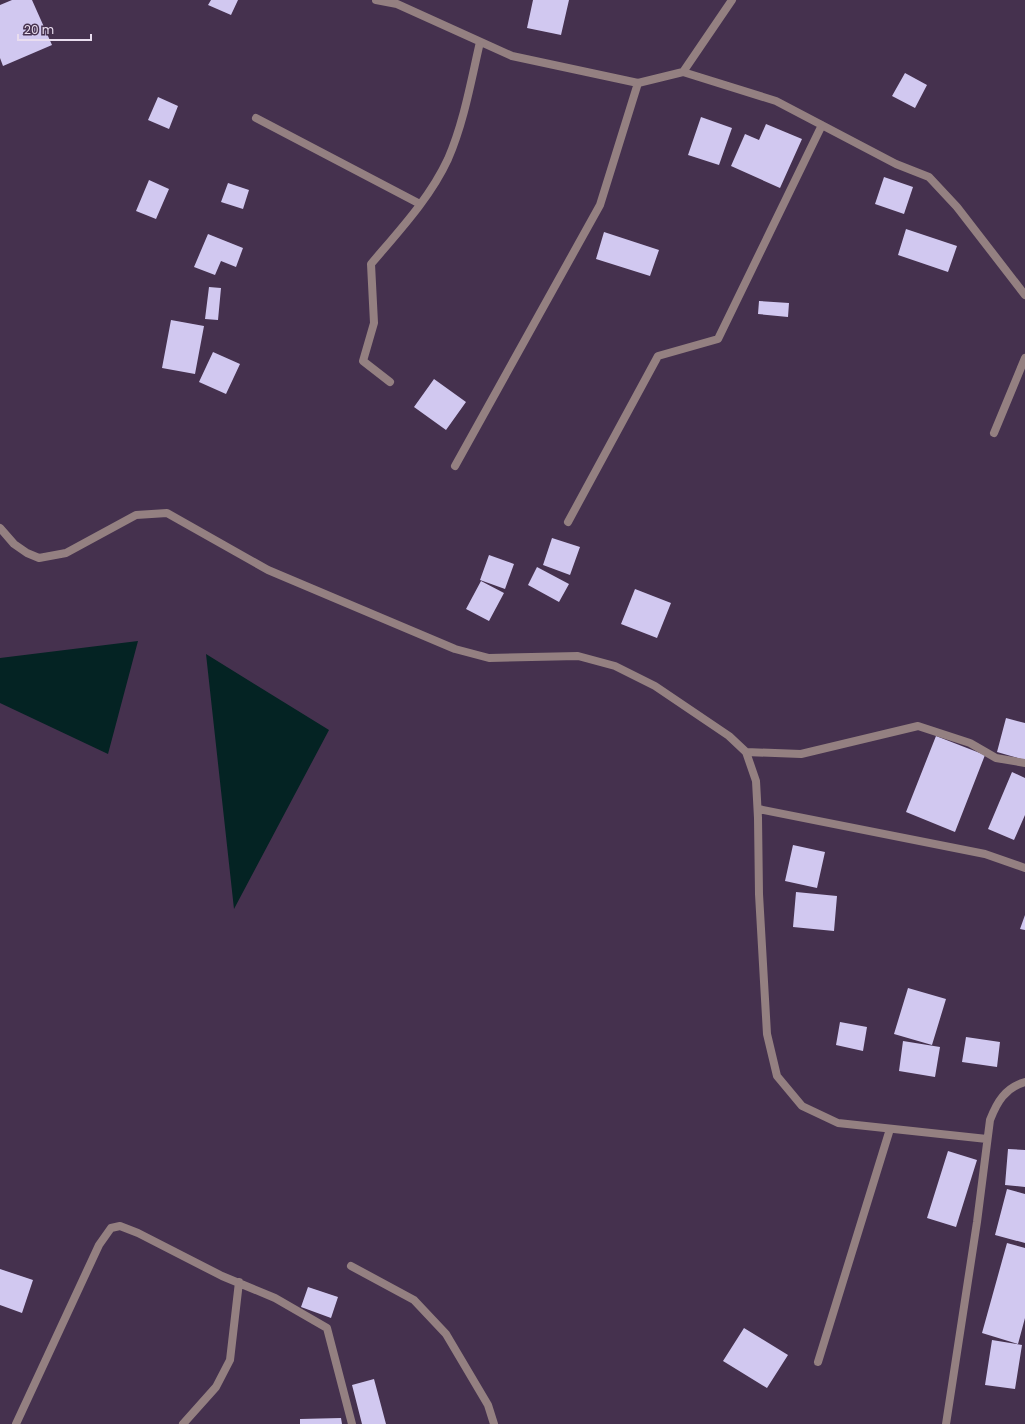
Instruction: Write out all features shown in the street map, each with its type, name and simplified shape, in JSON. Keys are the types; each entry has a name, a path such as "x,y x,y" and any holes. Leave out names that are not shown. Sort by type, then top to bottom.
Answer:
{"street":[{"path":"376,0 397,2 512,56 638,83 683,72 776,101 896,164 929,177 957,207 1025,295"},
{"path":"683,72 732,0"},
{"path":"390,382 363,361 374,323 371,264 415,212 447,160 463,115 480,42"},
{"path":"455,466 600,205 638,83"},
{"path":"256,118 420,204"},
{"path":"568,522 658,356 718,339 822,125"},
{"path":"994,432 1025,358"},
{"path":"0,528 14,544 27,553 39,558 66,552 136,515 167,513 268,570 455,649 489,658 578,656 615,666 655,686 729,736 746,752 756,781 758,809 759,894 767,1034 777,1076 802,1106 838,1124 987,1139"},
{"path":"746,752 801,754 918,726 970,743 996,758 1025,763"},
{"path":"758,809 985,854 1025,868"},
{"path":"946,1424 977,1222 990,1120 995,1107 1006,1091 1016,1084 1025,1082"},
{"path":"818,1362 890,1129"},
{"path":"16,1424 99,1246 111,1228 120,1226 138,1233 222,1276 275,1298 327,1328 352,1424"},
{"path":"352,1266 414,1300 446,1334 488,1405 494,1424"},
{"path":"183,1424 216,1387 230,1360 239,1282"}],"shaded area":[{"path":"138,641 108,754 0,703 0,658"},
{"path":"206,654 329,730 234,909"}],"building":[{"path":"12,0 32,0 52,45 3,66 0,58 0,5"},
{"path":"211,0 238,0 231,15 208,5"},
{"path":"533,0 569,0 561,35 527,28"},
{"path":"905,73 927,85 915,108 892,96"},
{"path":"158,97 178,106 169,129 148,120"},
{"path":"701,117 732,128 719,165 688,155"},
{"path":"766,124 802,139 780,188 731,166 745,134 759,140"},
{"path":"884,177 913,187 904,214 875,204"},
{"path":"149,180 169,189 156,219 136,211"},
{"path":"228,183 249,190 243,209 221,202"},
{"path":"906,229 957,246 948,272 898,255"},
{"path":"604,232 659,250 650,276 596,259"},
{"path":"208,234 243,248 236,267 221,261 215,275 194,267"},
{"path":"209,287 221,288 218,320 205,319"},
{"path":"759,301 789,303 788,317 758,314"},
{"path":"171,320 204,326 195,374 162,368"},
{"path":"213,352 240,364 226,394 199,382"},
{"path":"434,379 466,402 446,430 414,407"},
{"path":"552,538 580,547 570,575 543,565"},
{"path":"489,555 514,564 505,589 480,580"},
{"path":"537,567 569,584 559,602 528,585"},
{"path":"481,581 504,593 489,621 466,609"},
{"path":"635,589 671,603 657,638 621,624"},
{"path":"1006,718 1025,723 1025,760 997,752"},
{"path":"936,736 985,755 955,832 906,812"},
{"path":"1012,772 1025,778 1025,815 1014,840 988,829"},
{"path":"793,845 825,852 817,888 785,881"},
{"path":"796,892 837,896 834,931 793,927"},
{"path":"1025,915 1025,930 1020,929"},
{"path":"908,988 946,999 932,1045 894,1034"},
{"path":"840,1022 867,1027 863,1051 836,1045"},
{"path":"966,1037 1000,1042 997,1067 962,1062"},
{"path":"903,1041 940,1047 935,1077 899,1071"},
{"path":"1008,1149 1025,1150 1025,1187 1005,1185"},
{"path":"948,1151 977,1160 956,1227 927,1218"},
{"path":"1007,1189 1025,1194 1025,1243 995,1235"},
{"path":"1007,1243 1025,1248 1025,1318 1018,1344 982,1333"},
{"path":"0,1269 33,1280 22,1313 0,1305"},
{"path":"308,1287 338,1297 331,1318 301,1307"},
{"path":"744,1328 788,1355 767,1388 723,1361"},
{"path":"992,1340 1022,1345 1015,1389 985,1385"},
{"path":"374,1379 386,1424 362,1424 352,1385"},
{"path":"341,1418 342,1424 300,1424 300,1419"}]}
